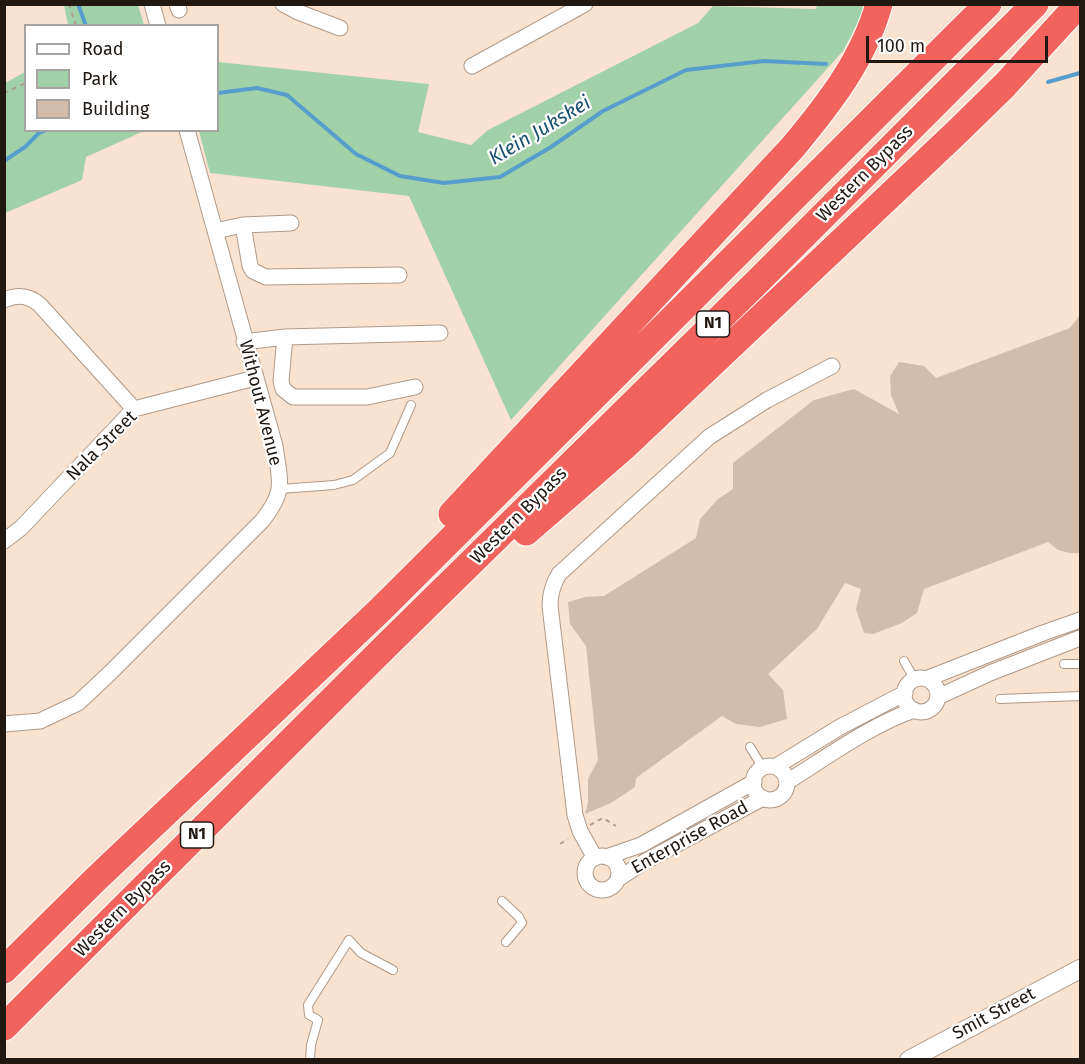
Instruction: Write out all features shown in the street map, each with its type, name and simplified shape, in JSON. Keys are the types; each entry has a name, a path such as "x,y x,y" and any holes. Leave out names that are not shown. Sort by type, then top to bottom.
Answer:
{"highway":[{"name":"Western Bypass","path":"4,970 97,878 379,611 988,4"},
{"name":"Western Bypass","path":"4,1028 390,642 740,299 1035,4"},
{"path":"390,642 513,543 625,446 1005,85 1079,4"},
{"path":"379,611 406,570 462,503 792,148 837,91 876,16"}],"street":[{"path":"152,4 157,24"},
{"path":"283,4 298,12 340,27"},
{"path":"472,66 585,4"},
{"name":"Without Avenue","path":"4,724 40,722 78,702 262,521 278,500 280,489 275,446 244,342 188,132"},
{"path":"215,231 243,225 291,222"},
{"path":"243,225 247,260 253,271 259,275 266,277 399,274"},
{"path":"4,300 16,295 33,299 134,409"},
{"path":"244,342 285,337 440,333"},
{"path":"285,337 281,384 293,397 367,397 415,387"},
{"path":"601,858 590,861 585,871 590,885 605,890 614,885 618,879 618,869 616,864 601,858 580,831 572,791 550,606 550,596 555,582 560,574 709,437 767,400 832,366"},
{"name":"Nala Street","path":"4,541 21,528 134,409 255,378"},
{"path":"769,767 784,774 787,782 785,790 773,800 763,798 755,791 753,782 755,775 769,767 840,727 905,693 910,683 1080,620"},
{"path":"938,697 999,669 1080,638"},
{"path":"905,693 907,703 914,710 919,712 934,707 938,697 936,686 921,679"},
{"path":"787,782 849,743 914,710"},
{"name":"Enterprise Road","path":"601,858 641,845 753,782"},
{"name":"Enterprise Road","path":"618,879 644,862 763,798"},
{"name":"Smit Street","path":"909,1059 1080,969"}],"lane":[{"path":"876,16 889,4"},
{"path":"280,489 334,485 353,480 390,453 411,405"},
{"path":"904,661 921,679"},
{"path":"1064,664 1080,664"},
{"path":"1000,699 1080,696"},
{"path":"750,747 769,767"},
{"path":"502,901 519,917 522,923 506,942"},
{"path":"310,1059 310,1045 318,1020 309,1015 308,1005 349,940 361,953 393,970"}],"path":[{"path":"69,4 75,24"},
{"path":"4,93 24,84"}],"green space":[{"path":"64,5 138,5 144,24 68,24"},
{"path":"817,5 867,5 843,51 511,420 409,196 210,173 199,132 219,132 219,62 429,84 418,132 471,145 488,130 698,23 713,6 816,9"},
{"path":"24,73 24,132 142,132 86,157 82,180 5,213 5,83"}],"building":[{"path":"1080,315 1080,553 1058,550 1048,542 924,589 917,613 902,623 873,634 864,633 856,609 861,589 845,583 817,629 768,674 783,690 787,719 760,727 736,724 722,716 636,778 635,787 611,803 585,814 588,803 588,779 598,760 586,646 570,624 568,602 585,597 604,596 696,538 700,519 718,499 733,489 733,463 814,400 854,389 899,414 891,395 890,376 899,362 924,366 936,378 1070,328"}],"waterway":[{"path":"78,4 85,24"},
{"name":"Klein Jukskei","path":"219,93 257,88 287,95 356,154 400,176 444,183 500,177 551,147 603,111 686,70 764,61 826,64"},
{"name":"Klein Jukskei","path":"1048,82 1080,73"},
{"name":"Klein Jukskei","path":"4,161 42,132"}]}
